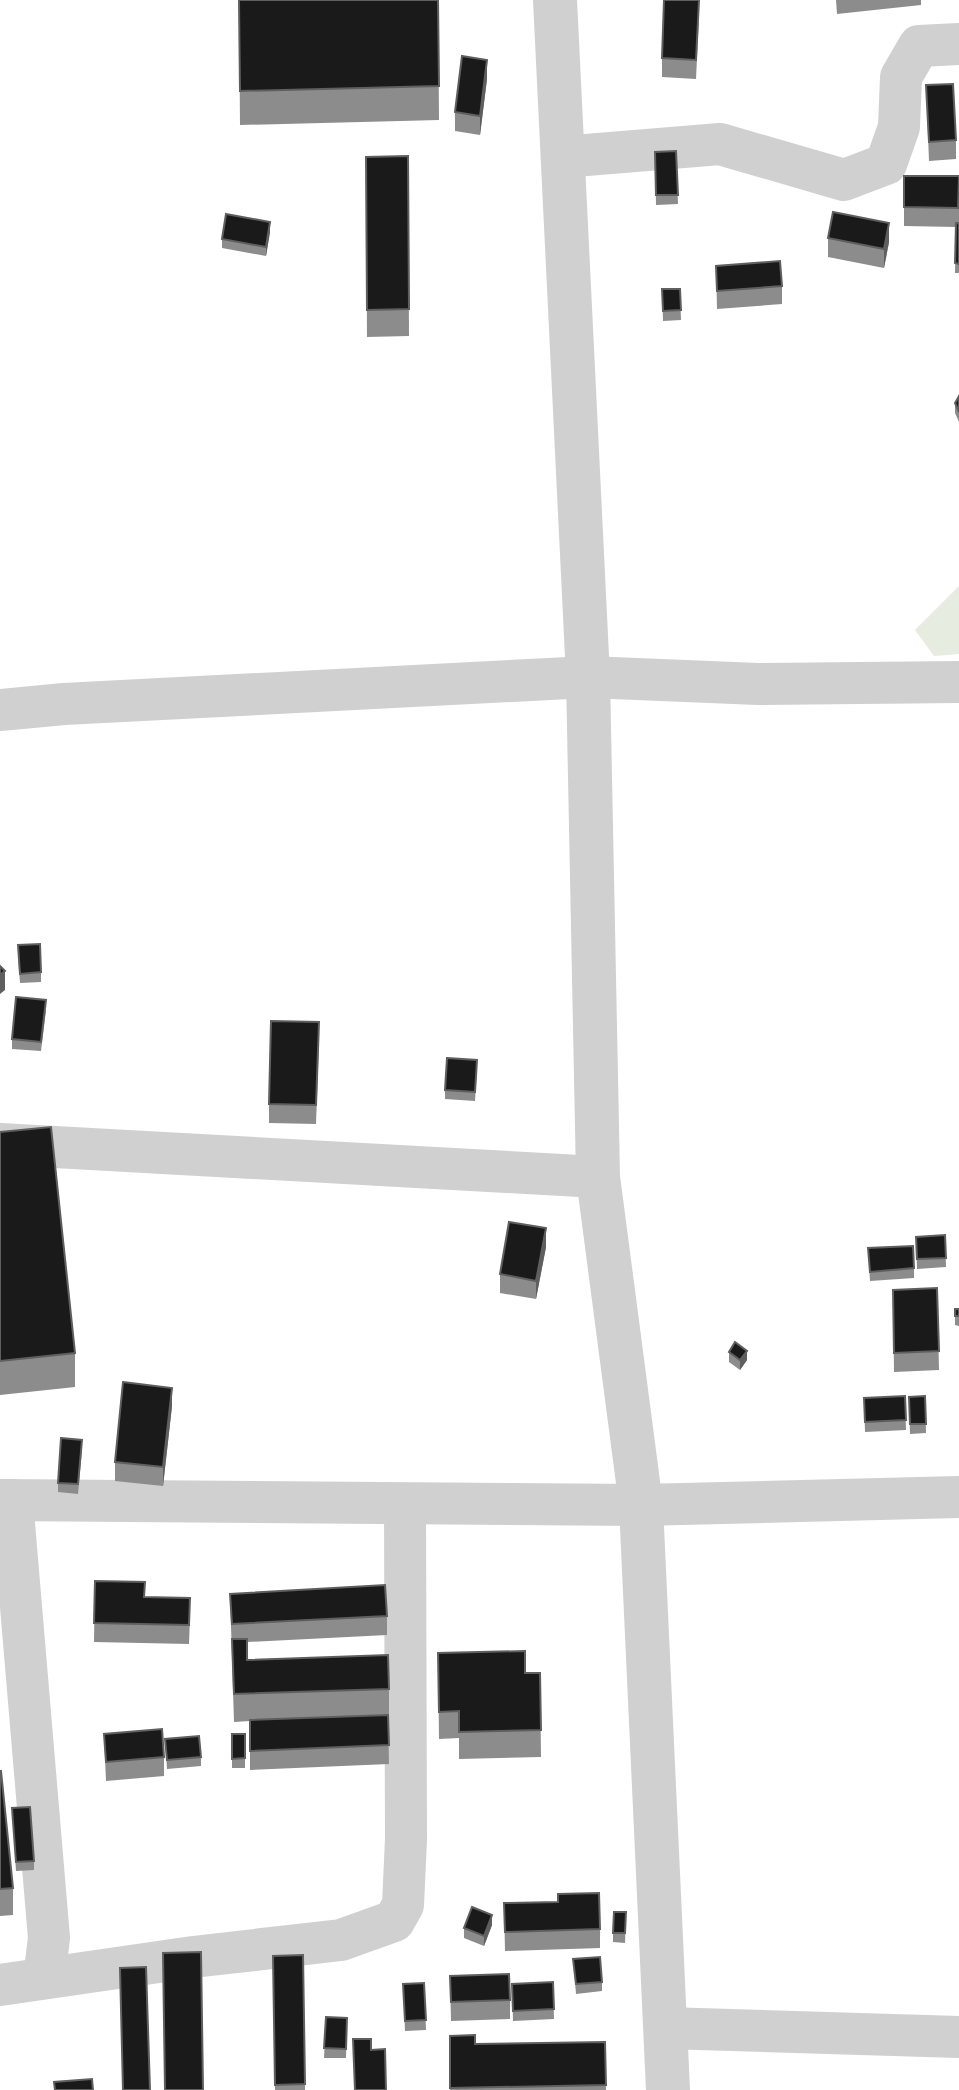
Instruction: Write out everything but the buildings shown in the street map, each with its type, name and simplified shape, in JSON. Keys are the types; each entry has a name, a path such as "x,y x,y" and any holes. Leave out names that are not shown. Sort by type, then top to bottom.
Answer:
{"street":[{"path":"555,0 588,677 598,1177 641,1505 668,2090"},
{"path":"562,157 720,144 844,180 886,164 899,127 901,77 919,46 959,44"},
{"path":"0,710 64,704 588,677 758,684 959,682"},
{"path":"0,1144 598,1177"},
{"path":"44,1978 49,1938 6,1500 641,1505 959,1497"},
{"path":"0,1985 341,1940 394,1921 403,1905 406,1839 405,1504"},
{"path":"665,2028 959,2037"}],"shaded area":[{"path":"959,586 959,654 934,656 915,630"}]}
